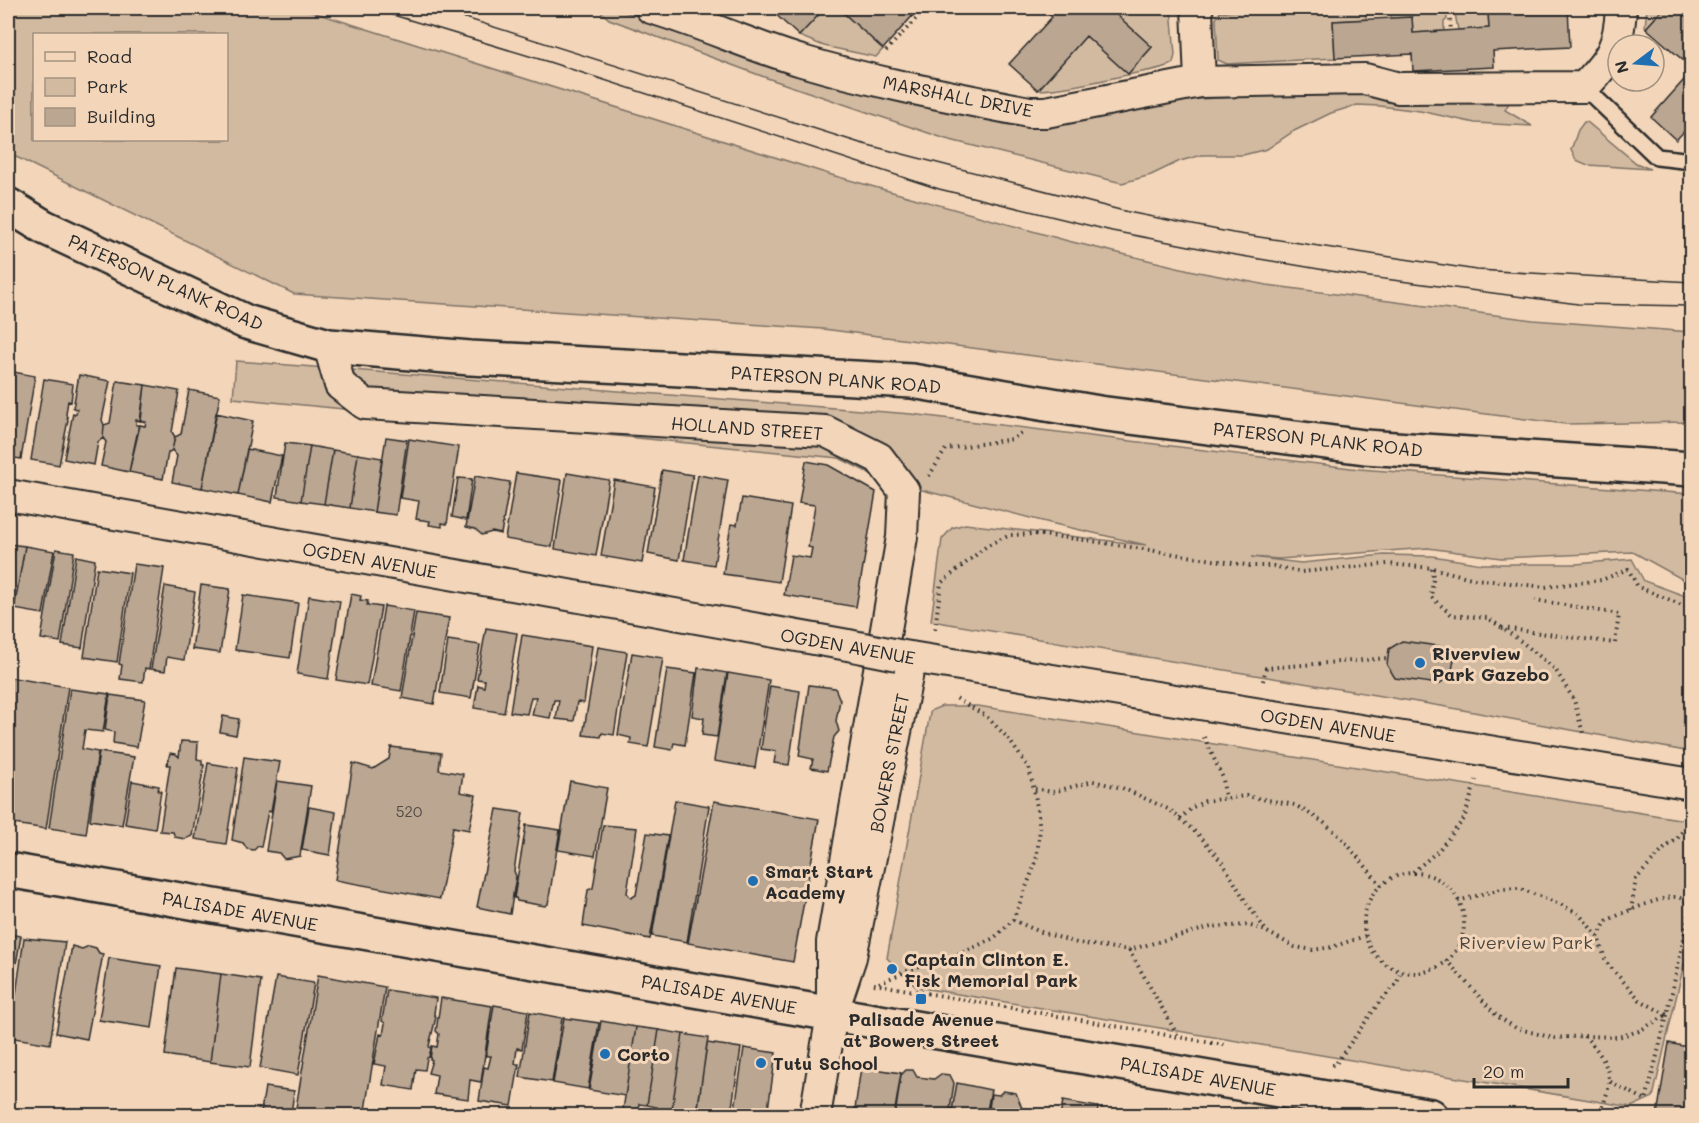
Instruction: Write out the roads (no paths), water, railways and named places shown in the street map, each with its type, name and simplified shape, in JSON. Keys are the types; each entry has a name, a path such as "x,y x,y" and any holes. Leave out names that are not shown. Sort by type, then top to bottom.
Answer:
{"main road":[{"name":"PATERSON PLANK ROAD","path":"8,205 44,227 246,322 329,346 470,358 912,381 1099,413 1365,447 1692,469"},
{"name":"PALISADE AVENUE","path":"8,870 1431,1116"}],"street":[{"name":"MARSHALL DRIVE","path":"651,8 688,19 800,61 916,89 1029,112 1046,112 1200,82 1365,80 1399,88 1584,87"},
{"path":"1197,8 1200,82"},
{"path":"1584,87 1605,65 1610,55 1619,34 1621,8"},
{"name":"HOLLAND STREET","path":"329,346 340,385 365,404 825,431 879,458 903,491 902,537 832,942 832,1014"},
{"name":"OGDEN AVENUE","path":"8,495 904,656 1692,784"},
{"name":"BOWERS STREET","path":"815,1116 832,1014 851,957 904,656"}],"lane":[{"path":"1584,87 1657,157 1692,161"}],"tram line":[{"path":"370,8 549,62 939,189 1112,231 1354,275 1578,304 1692,306"},
{"path":"434,8 860,143 1128,212 1233,233 1477,270 1692,282"}],"place":[{"name":"Riverview Park Gazebo","path":"1420,663"},
{"name":"Smart Start Academy","path":"753,881"},
{"name":"Captain Clinton E. Fisk Memorial Park","path":"892,969"},
{"name":"Palisade Avenue at Bowers Street","path":"921,999"},
{"name":"Corto","path":"605,1054"},
{"name":"Tutu School","path":"761,1063"}],"park label":[{"name":"Riverview Park","path":"1526,942"}]}
